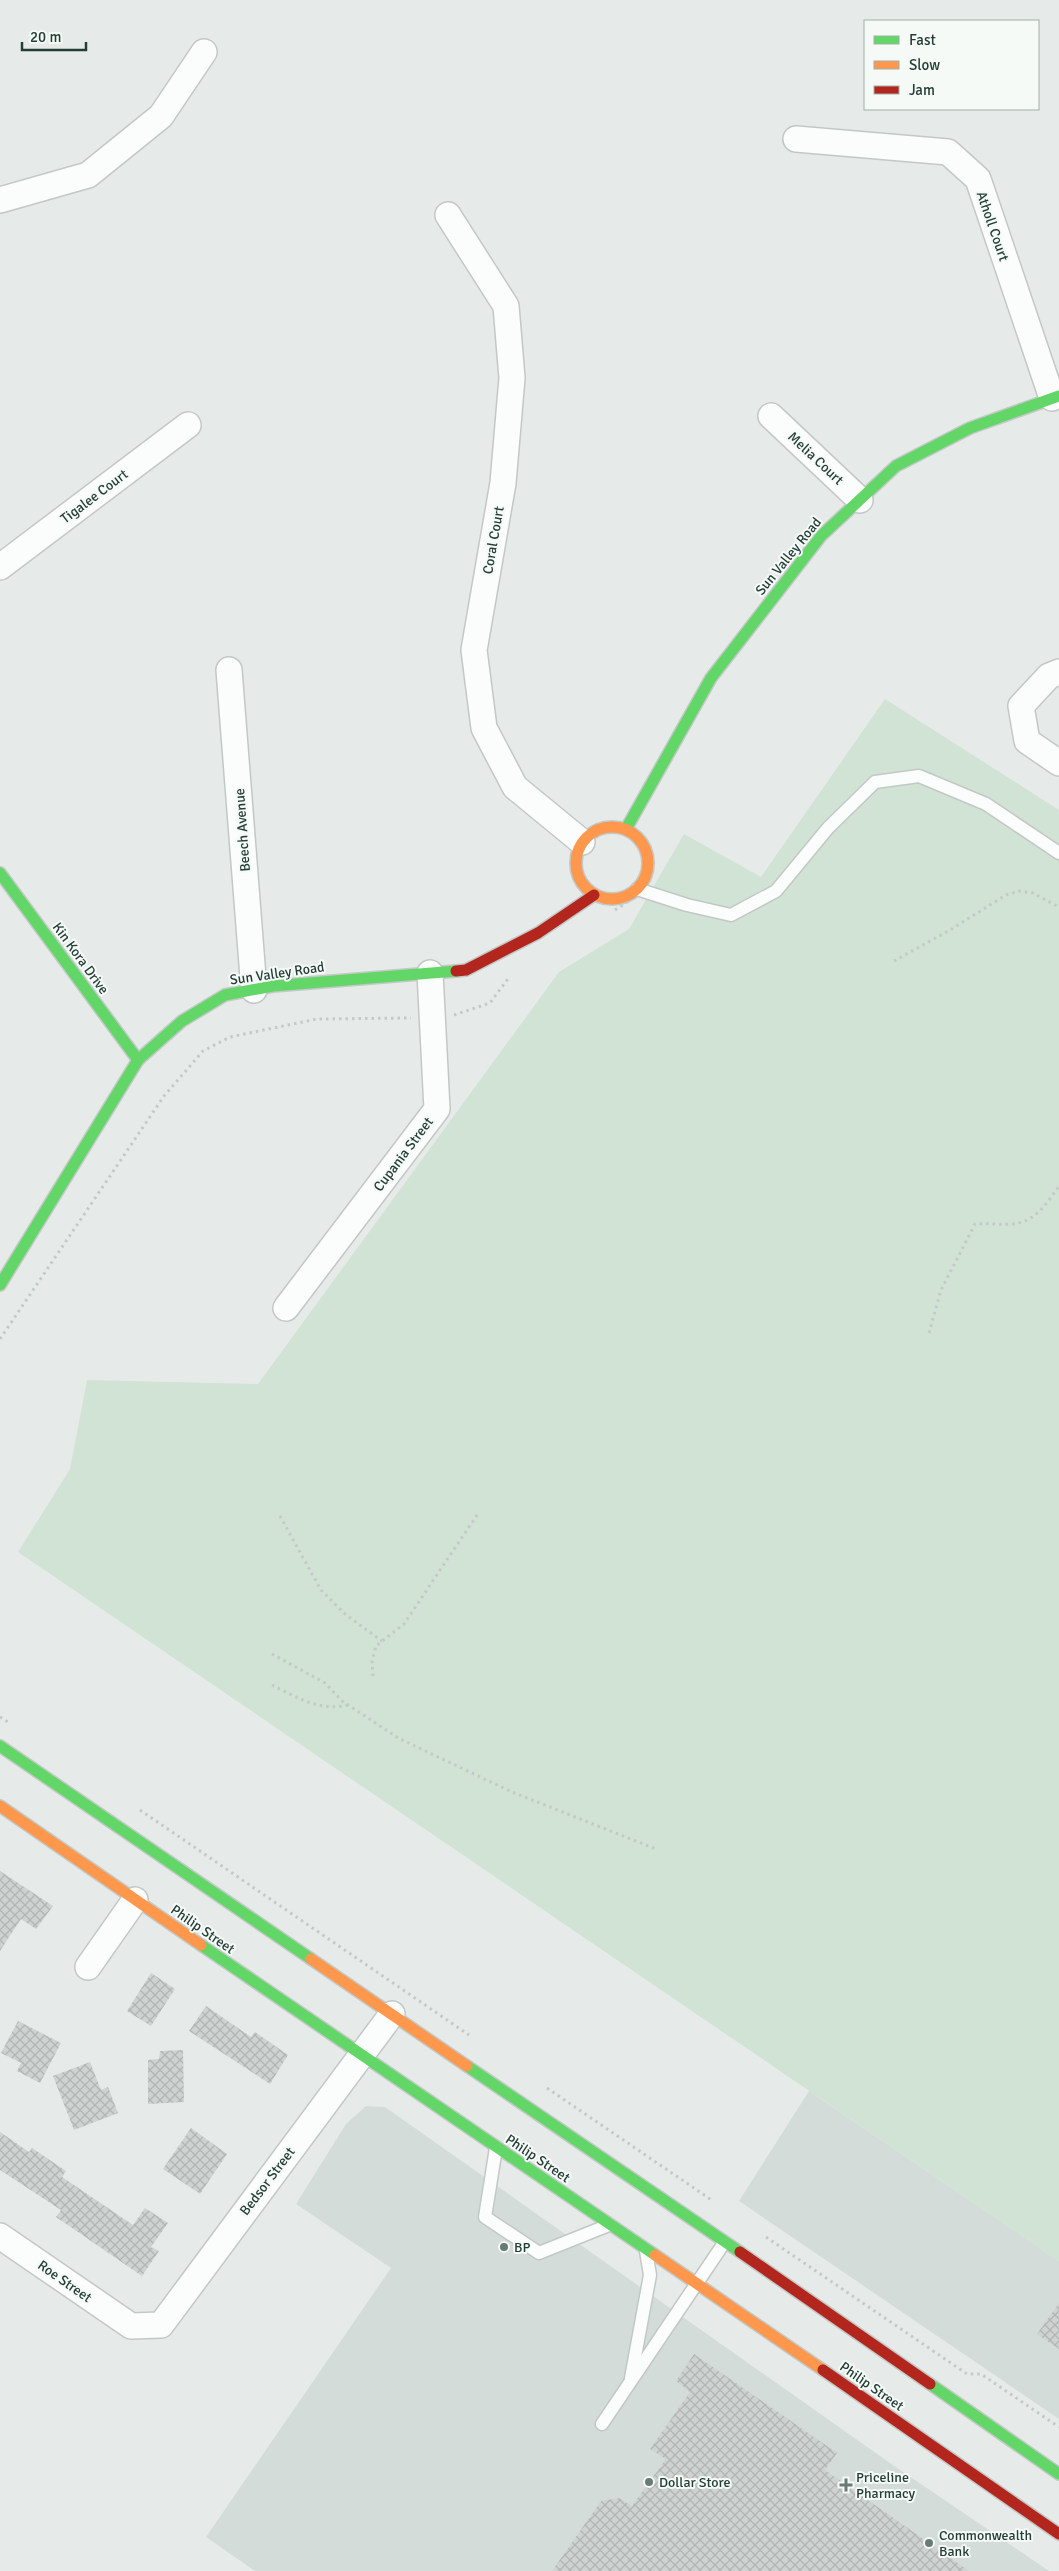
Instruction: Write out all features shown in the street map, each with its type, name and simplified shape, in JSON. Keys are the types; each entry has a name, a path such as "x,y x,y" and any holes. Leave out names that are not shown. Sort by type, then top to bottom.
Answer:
{"main road":[{"name":"Sun Valley Road","path":"626,829 711,678 821,536 896,466 970,428 1055,397"},
{"path":"614,826 626,829 638,837 646,849 649,864 646,878 637,889 617,899 594,895 583,885 576,871 576,856 582,842 590,833 602,828 614,826"},
{"name":"Kin Kora Drive","path":"0,873 138,1060"},
{"name":"Sun Valley Road","path":"0,1285 138,1060 182,1021 226,996 254,990 320,982 466,970 538,933 594,895"},
{"path":"0,1746 1059,2474"},
{"name":"Philip Street","path":"0,1806 362,2057 698,2284 1059,2534"}],"street":[{"path":"0,200 88,175 161,116 204,52"},
{"name":"Atholl Court","path":"796,139 948,152 978,179 1055,397"},
{"name":"Coral Court","path":"448,215 506,306 512,378 503,484 474,650 484,728 515,787 582,842"},
{"name":"Melia Court","path":"772,416 860,500"},
{"name":"Tigalee Court","path":"0,567 188,425"},
{"name":"Beech Avenue","path":"229,670 254,990"},
{"path":"1059,672 1049,676 1021,706 1027,741 1059,763"},
{"name":"Cupania Street","path":"286,1308 437,1109 434,1020 430,973"},
{"path":"88,1967 135,1900"},
{"name":"Bedsor Street","path":"131,2326 160,2325 284,2156 362,2057 392,2014"},
{"name":"Roe Street","path":"0,2236 131,2326"}],"lane":[{"path":"637,889 687,906 731,915 776,891 828,828 875,782 919,776 986,804 1059,853"},
{"path":"496,2147 486,2217 493,2222 539,2253 609,2225"},
{"path":"602,2424 724,2243"},
{"path":"630,2383 650,2275 645,2250"}],"path":[{"path":"894,961 950,930 1006,895 1019,891 1033,893 1059,907"},
{"path":"611,912 627,902"},
{"path":"0,1339 164,1096 203,1052 230,1037 317,1019 391,1017 434,1020 460,1014 490,1003 509,977 517,972"},
{"path":"929,1333 941,1290 975,1224 1012,1224 1026,1220 1042,1210 1059,1186"},
{"path":"373,1676 372,1661 376,1646 404,1624 479,1512"},
{"path":"280,1516 321,1590 346,1616 382,1641"},
{"path":"272,1654 325,1683 348,1706 400,1739 455,1766 569,1816 656,1849"},
{"path":"272,1685 306,1702 337,1708 348,1706"},
{"path":"766,2237 967,2374 981,2374 1059,2427"}],"shaded area":[{"path":"809,2091 1059,2261 1059,2419 739,2201"},
{"path":"366,2106 385,2107 890,2463 1049,2571 255,2571 206,2537 391,2268 296,2204 346,2124"}],"green space":[{"path":"885,699 1059,810 1059,2261 18,1552 70,1469 87,1380 258,1384 559,972 629,929 684,834 761,877"}],"building":[{"path":"0,1871 53,1906 36,1929 21,1919 0,1951"},
{"path":"151,1973 175,1989 151,2026 127,2011"},
{"path":"206,2006 251,2037 255,2032 288,2055 270,2084 189,2031"},
{"path":"18,2021 61,2043 40,2083 17,2071 21,2063 1,2053"},
{"path":"183,2050 184,2102 148,2104 148,2060 159,2059 160,2051"},
{"path":"90,2062 101,2090 108,2087 118,2113 74,2130 53,2076"},
{"path":"191,2128 227,2154 200,2194 163,2169"},
{"path":"0,2132 29,2152 32,2148 66,2171 62,2177 133,2225 145,2208 168,2223 151,2247 159,2251 142,2276 56,2217 61,2210 0,2170"},
{"path":"1059,2303 1059,2349 1037,2334"},
{"path":"694,2354 837,2453 825,2470 969,2571 552,2571 601,2501 619,2498 632,2506 666,2459 650,2449 690,2392 676,2381"}],"traffic: fast":[{"path":"626,829 711,678 821,536 896,466 970,428 1059,396"},
{"path":"0,873 138,1060"},
{"path":"0,1285 138,1060 182,1021 225,995 273,986 456,971"},
{"path":"0,1746 311,1959"},
{"path":"201,1945 655,2255"},
{"path":"467,2066 740,2252"},
{"path":"930,2384 1059,2474"}],"traffic: slow":[{"path":"605,827 619,827 638,837 648,856 648,863 648,870 638,889 619,899 605,899 586,889 576,870 576,856 586,837 605,827"},
{"path":"0,1806 201,1945"},
{"path":"311,1959 467,2066"},
{"path":"655,2255 823,2370"}],"traffic: jam":[{"path":"456,971 466,970 538,933 594,895"},
{"path":"740,2252 930,2384"},
{"path":"823,2370 1059,2534"}],"place":[{"name":"BP","path":"504,2247"},
{"name":"Dollar Store","path":"649,2482"},
{"name":"Priceline Pharmacy","path":"846,2485"},
{"name":"Commonwealth Bank","path":"929,2543"}]}
